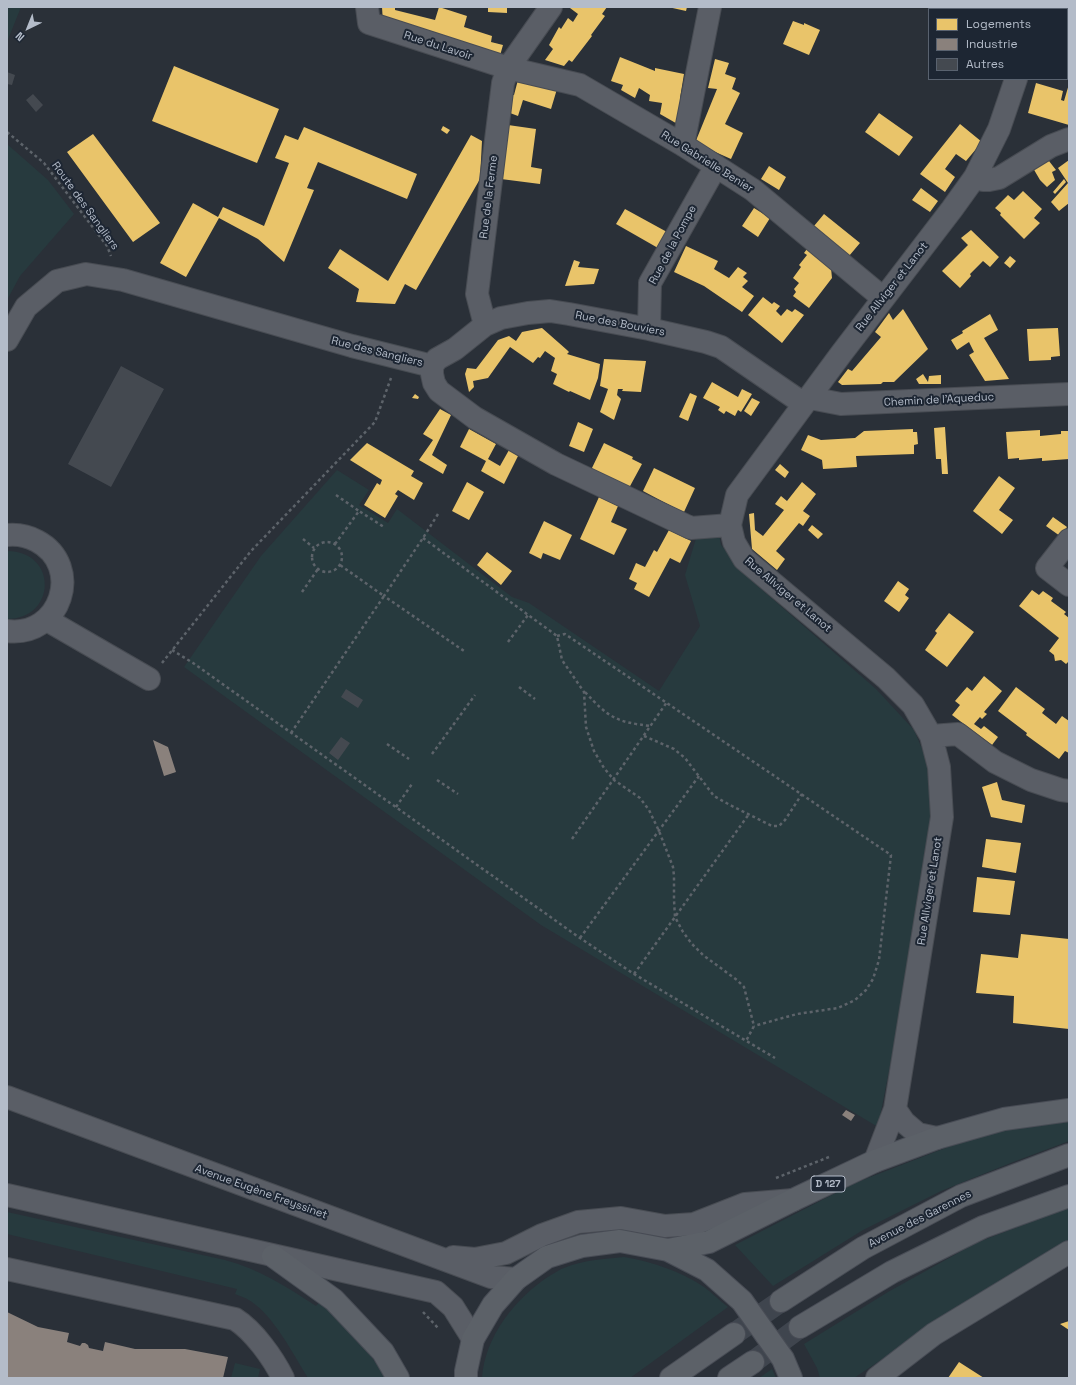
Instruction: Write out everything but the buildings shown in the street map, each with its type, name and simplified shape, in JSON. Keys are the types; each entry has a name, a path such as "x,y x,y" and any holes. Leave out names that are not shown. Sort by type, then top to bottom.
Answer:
{"main road":[{"name":"D 127","path":"668,1250 709,1242 793,1200 875,1162 937,1138 1004,1119 1069,1110"},
{"name":"Avenue des Garennes","path":"781,1301 863,1248 961,1196 1069,1155"},
{"path":"800,1327 892,1272 983,1227 1069,1196"},
{"path":"466,1378 466,1371 473,1339 493,1305 516,1279 547,1257 582,1246 620,1241 668,1250 707,1270 742,1301 783,1359 791,1378"},
{"path":"877,1378 934,1334 1069,1252"},
{"path":"273,1256 334,1300 383,1352 398,1378"},
{"path":"671,1378 734,1334"},
{"path":"729,1378 752,1362"}],"street":[{"name":"Rue de la Ferme","path":"485,325 477,294 503,83 508,68 551,7"},
{"path":"683,145 710,7"},
{"name":"Rue du Lavoir","path":"368,15 508,68"},
{"name":"Rue Gabrielle Benier","path":"508,68 580,85 683,145 754,190 883,298"},
{"name":"Rue Allviger et Lanot","path":"875,1162 895,1108 942,817 939,767 931,736 913,704 886,678 744,559 734,542 730,525 737,495 883,298 952,209 974,177 999,129 1016,80"},
{"path":"974,177 983,180 999,178 1051,146 1069,139"},
{"name":"Rue de la Pompe","path":"649,329 650,283 716,166"},
{"name":"Rue des Sangliers","path":"7,340 26,307 57,281 86,274 123,280 352,346 432,366 434,383 439,391 475,418 556,464 691,528 730,525"},
{"name":"Rue des Bouviers","path":"432,366 436,359 455,349 485,325 501,318 550,311 649,329 706,342 721,347 807,401"},
{"name":"Chemin de l'Aqueduc","path":"807,401 841,404 1069,394"},
{"path":"7,536 13,534 30,537 44,545 56,558 62,574 62,590 57,606 47,620 37,627 14,632 7,631"},
{"path":"1069,540 1047,568 1069,585"},
{"path":"47,620 149,679"},
{"path":"931,736 958,734 1001,765 1031,780 1061,790 1069,791"},
{"name":"Avenue Eugène Freyssinet","path":"7,1097 491,1277 516,1279"},
{"path":"895,1108 904,1122 918,1134 937,1138"},
{"path":"7,1195 436,1292 453,1307 473,1339"},
{"path":"431,1255 475,1259 506,1254 542,1236 578,1222 621,1218 665,1226 694,1224 745,1204 793,1200"},
{"path":"7,1268 235,1319 253,1333 283,1378"}],"path":[{"name":"Route des Sangliers","path":"7,132 44,163 107,246 123,280"},
{"path":"149,679 251,551 375,422 398,357"},
{"path":"336,495 384,527"},
{"path":"335,544 359,511"},
{"path":"291,733 438,514"},
{"path":"423,538 558,636 562,660 584,692 600,709 613,718 628,723 651,726"},
{"path":"303,539 314,548"},
{"path":"326,541 335,544 339,547 342,556 340,564 332,571 323,571 318,569 311,557 314,548 326,541"},
{"path":"340,564 464,652"},
{"path":"302,592 318,569"},
{"path":"508,642 528,615"},
{"path":"558,636 565,634 891,855 879,960 872,980 866,990 855,1000 838,1008 797,1014 754,1026"},
{"path":"172,650 580,938 634,974 775,1058"},
{"path":"519,687 535,699"},
{"path":"584,692 586,727 594,751 604,768 614,780 640,798 649,810 659,831 673,867 675,917 683,932 703,955 737,980 744,988 754,1026 746,1041"},
{"path":"432,754 475,695"},
{"path":"572,838 614,780 667,702"},
{"path":"644,736 674,748 685,758 714,796 772,826 779,826 802,794"},
{"path":"387,744 409,759"},
{"path":"580,938 698,776"},
{"path":"437,780 458,794"},
{"path":"396,808 412,784"},
{"path":"634,974 749,814"},
{"path":"773,1180 836,1154"}],"green space":[{"path":"7,7 21,7 7,42"},
{"path":"7,144 48,180 74,214 20,276 7,300"},
{"path":"337,470 369,490 359,505 388,523 397,509 512,597 529,603 659,691 700,626 685,575 697,535 719,534 721,545 752,581 876,689 914,730 929,765 935,813 912,953 878,1127 541,925 184,667 261,556"},
{"path":"7,551 24,554 36,562 43,573 45,585 42,597 35,608 23,616 7,619"},
{"path":"1069,1119 1069,1141 941,1191 863,1230 773,1286 735,1245 855,1183 961,1142 1037,1122"},
{"path":"1069,1207 1069,1244 953,1312 854,1378 820,1378 817,1368 804,1344 888,1292 976,1243"},
{"path":"7,1212 225,1260 249,1268 283,1285 316,1306 320,1302 330,1310 356,1337 386,1378 308,1378 273,1323 256,1305 246,1298 235,1294 237,1289 7,1234"},
{"path":"624,1257 656,1264 685,1276 704,1287 728,1307 630,1378 482,1378 484,1362 496,1333 504,1319 526,1294 551,1275 571,1265 594,1260"},
{"path":"235,1363 260,1369 258,1378 231,1378"},
{"path":"772,1369 776,1378 759,1378"}],"tunnel":[{"path":"734,1334 781,1301"},
{"path":"753,1362 800,1327"}]}
